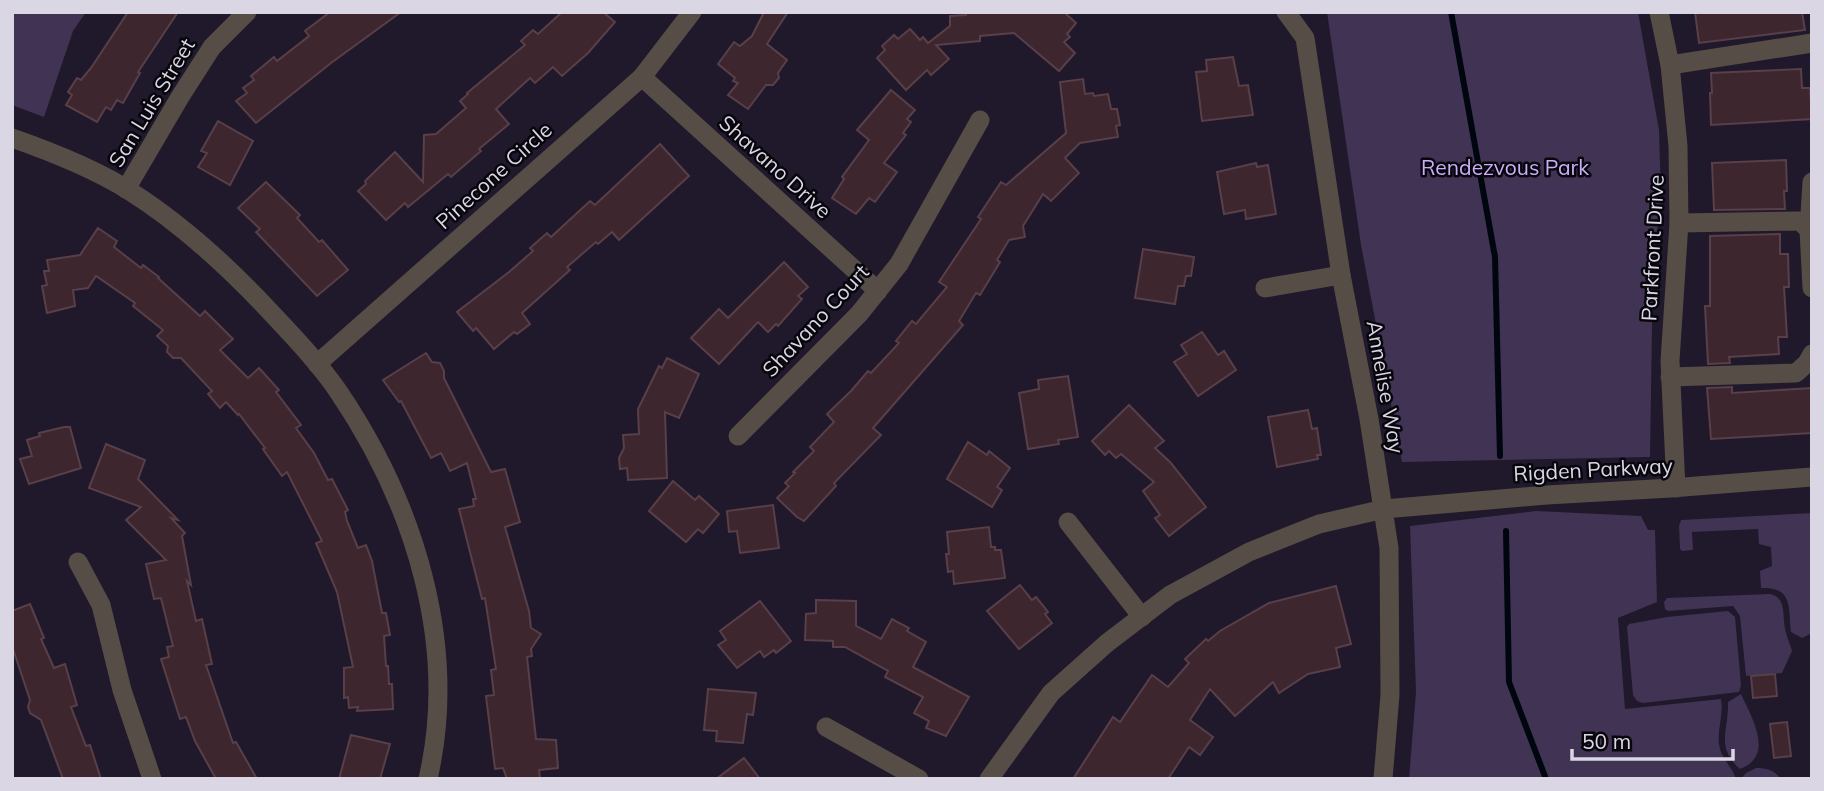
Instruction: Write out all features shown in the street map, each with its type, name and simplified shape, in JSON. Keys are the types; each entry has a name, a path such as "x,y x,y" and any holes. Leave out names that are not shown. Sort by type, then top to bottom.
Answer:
{"street":[{"name":"San Luis Street","path":"126,189 212,47 247,12"},
{"name":"Pinecone Circle","path":"317,364 642,77 692,12"},
{"name":"Annelise Way","path":"1286,12 1305,38 1341,275 1369,419 1389,548 1390,695 1383,779"},
{"name":"Parkfront Drive","path":"1660,12 1670,65 1678,146 1679,223 1670,377 1676,488"},
{"path":"1670,65 1812,43"},
{"name":"Shavano Drive","path":"642,77 878,291"},
{"name":"Shavano Court","path":"738,436 859,314 899,264 981,120"},
{"path":"12,138 52,153 126,189 196,238 243,283 317,364 337,390 366,436 397,498 428,596 438,670 438,718 428,779"},
{"path":"1812,182 1808,230 1812,288"},
{"path":"1679,223 1800,222 1808,230"},
{"path":"1265,288 1341,275"},
{"path":"1670,377 1796,373 1812,354"},
{"name":"Rigden Parkway","path":"989,779 1052,693 1107,643 1170,595 1249,552 1319,524 1384,509 1547,495 1810,479"},
{"path":"1068,522 1142,617"},
{"path":"78,562 101,605 122,690 152,779"},
{"path":"826,727 919,779"}],"green space":[{"path":"12,12 86,12 73,31 44,117 12,105"},
{"name":"Rendezvous Park","path":"1327,12 1638,12 1659,130 1661,200 1653,264 1650,457 1402,462 1361,245"},
{"path":"1536,511 1641,516 1648,530 1655,530 1657,602 1618,618 1625,709 1721,699 1719,744 1736,779 1409,779 1416,692 1410,526"},
{"path":"1812,513 1812,633 1802,638 1791,632 1789,607 1784,595 1779,591 1761,588 1760,571 1772,566 1771,547 1759,544 1758,529 1692,532 1693,550 1680,549 1681,520"},
{"path":"1770,594 1779,599 1783,608 1792,651 1782,673 1746,676 1740,616 1733,606 1668,611 1664,602 1667,598"},
{"path":"1728,611 1735,617 1741,685 1739,692 1643,703 1637,701 1633,695 1627,627 1629,624"},
{"path":"1741,694 1755,725 1759,746 1751,763 1740,769 1728,753 1725,738 1728,702"},
{"path":"1756,768 1770,770 1781,779 1741,779"}],"building":[{"path":"128,12 178,12 138,72 140,73 123,103 117,100 111,110 106,107 97,122 66,105 72,95 68,92 77,78 81,80 91,68"},
{"path":"330,12 401,12 256,123 236,101 247,93 243,88 254,80 251,76 274,57 277,61 309,36 305,31"},
{"path":"562,12 603,12 615,22 588,53 562,76 553,67 535,83 530,78 496,109 509,124 451,177 448,174 408,207 405,203 386,220 358,191 366,184 365,181 395,152 423,182 424,135 436,134 466,108 460,101 467,93 525,45 521,41 533,30 538,34"},
{"path":"764,12 788,12 767,44 787,60 778,73 779,78 773,85 766,85 748,109 728,95 738,83 718,64 734,42 740,46 752,36"},
{"path":"966,12 1064,12 1076,23 1067,34 1070,37 1064,42 1075,53 1059,71 1014,33 980,36 980,41 936,45 949,59 931,75 927,70 906,90 877,58 885,50 882,46 894,35 898,39 910,29 920,40 923,37 928,43 950,26 950,16 966,15"},
{"path":"1695,12 1802,12 1805,30 1699,43"},
{"path":"1233,57 1239,86 1248,85 1253,115 1202,121 1196,72 1207,71 1206,60"},
{"path":"1801,69 1802,88 1810,88 1812,119 1711,125 1711,73"},
{"path":"1083,79 1085,94 1108,94 1111,109 1117,109 1120,125 1116,126 1118,137 1080,143 1065,158 1079,173 1051,201 1043,194 1023,226 1025,237 1009,240 997,260 1000,262 980,295 976,293 959,321 963,325 873,428 881,435 834,483 836,486 804,521 797,517 777,498 789,486 785,483 795,473 793,472 814,451 810,447 834,422 827,414 868,371 871,373 899,343 896,341 912,321 916,324 947,287 939,282 981,219 978,217 1001,182 1006,185 1066,133 1060,82"},
{"path":"891,90 915,110 907,119 911,122 903,133 906,135 884,163 897,172 875,202 869,198 856,214 832,198 844,179 842,177 869,140 857,130"},
{"path":"218,121 253,141 230,185 198,167 207,153 201,151"},
{"path":"660,144 689,176 619,240 612,232 567,267 570,270 522,313 530,324 517,334 514,332 494,349 476,328 473,331 457,312 533,251 530,248 547,233 551,237 590,201 595,205"},
{"path":"1786,160 1785,209 1714,210 1712,163"},
{"path":"1256,163 1257,167 1268,165 1276,214 1246,219 1245,210 1224,214 1217,172"},
{"path":"266,182 300,215 297,218 319,242 322,240 348,270 317,296 256,232 260,229 238,208"},
{"path":"98,228 117,241 114,247 141,268 143,265 159,277 200,316 205,311 233,339 220,350 248,378 259,368 279,390 276,392 301,425 296,428 314,453 328,480 332,479 348,510 345,512 347,521 358,548 366,545 372,561 382,613 386,613 390,635 384,636 393,709 357,711 358,707 349,708 348,697 344,698 344,668 353,667 337,592 316,543 322,541 287,472 282,476 239,414 226,402 220,408 208,394 212,391 181,358 173,358 167,352 168,346 157,336 163,330 133,306 135,303 96,276 88,288 73,290 75,306 47,313 42,286 47,285 44,271 49,271 47,260 80,255"},
{"path":"1780,234 1780,254 1788,254 1789,287 1784,287 1787,337 1778,337 1779,354 1729,357 1730,363 1708,364 1705,306 1710,306 1710,236"},
{"path":"1143,249 1194,257 1191,276 1186,276 1184,286 1178,286 1175,304 1135,298"},
{"path":"784,262 808,287 798,296 802,299 778,326 776,324 768,332 758,322 719,364 691,338 719,309 728,318"},
{"path":"1202,332 1218,355 1224,351 1236,370 1198,396 1174,362 1187,354 1181,345"},
{"path":"426,353 432,362 440,363 444,378 491,472 505,469 520,522 505,527 529,611 531,628 541,634 531,649 532,656 527,657 536,739 556,740 558,768 539,770 540,779 507,779 503,768 495,769 486,696 494,695 491,670 496,669 485,598 482,599 459,509 474,506 473,499 476,499 467,463 450,471 441,453 431,458 401,401 399,402 383,380"},
{"path":"667,358 699,374 679,418 665,412 667,478 628,480 627,468 620,469 619,458 624,448 623,435 639,434 638,409 659,366 662,368"},
{"path":"1068,376 1078,437 1058,440 1059,444 1028,449 1019,393 1039,389 1038,380"},
{"path":"1732,387 1732,393 1812,388 1812,433 1711,439 1707,388"},
{"path":"1129,405 1164,441 1155,448 1170,462 1206,507 1169,536 1155,518 1160,515 1143,491 1154,482 1121,454 1116,458 1109,451 1105,455 1092,441"},
{"path":"1308,410 1312,429 1317,428 1321,455 1317,455 1318,459 1277,467 1268,417"},
{"path":"70,427 81,468 29,484 20,459 32,456 27,440 40,436 39,433"},
{"path":"968,442 987,455 989,451 1010,468 997,487 1002,490 992,507 947,479"},
{"path":"106,444 145,460 138,479 178,520 171,518 185,533 182,536 191,585 187,581 196,621 202,619 212,664 206,665 233,743 236,742 257,779 216,779 195,741 186,717 180,719 161,659 169,657 167,647 173,646 161,598 154,599 146,564 166,560 126,520 141,507 89,488"},
{"path":"673,481 695,500 699,496 719,514 703,533 698,529 686,542 649,511"},
{"path":"773,505 779,548 740,553 737,531 729,532 727,511"},
{"path":"989,527 991,547 1001,550 1005,578 954,584 953,571 948,572 947,532"},
{"path":"1020,585 1032,600 1036,597 1048,612 1045,614 1052,623 1019,649 987,611"},
{"path":"1336,586 1351,644 1336,648 1340,667 1308,674 1279,693 1273,682 1235,716 1210,689 1190,720 1213,737 1200,755 1189,747 1168,779 1073,779 1113,717 1120,722 1152,675 1168,687 1189,663 1185,659 1206,639 1208,641 1220,631 1269,603"},
{"path":"816,600 856,601 856,626 881,639 892,619 926,642 913,667 969,697 946,736 926,728 929,721 914,713 923,697 885,677 888,671 845,647 833,647 833,641 805,640 806,614 816,613"},
{"path":"760,601 791,641 776,653 774,650 764,657 760,651 737,668 718,645 726,640 720,631"},
{"path":"30,604 54,668 65,664 77,705 71,707 86,746 90,745 101,779 63,779 41,720 30,713 30,700 12,646 12,611"},
{"path":"1775,674 1777,696 1753,698 1751,676"},
{"path":"708,689 756,693 753,715 747,714 743,743 716,741 717,731 704,730"},
{"path":"1787,722 1791,756 1774,758 1770,724"},
{"path":"351,735 390,744 380,779 339,779"},
{"path":"744,758 760,779 716,779"}],"waterway":[{"path":"1451,12 1495,257 1500,456"},
{"path":"1506,531 1509,682 1546,779"}]}
